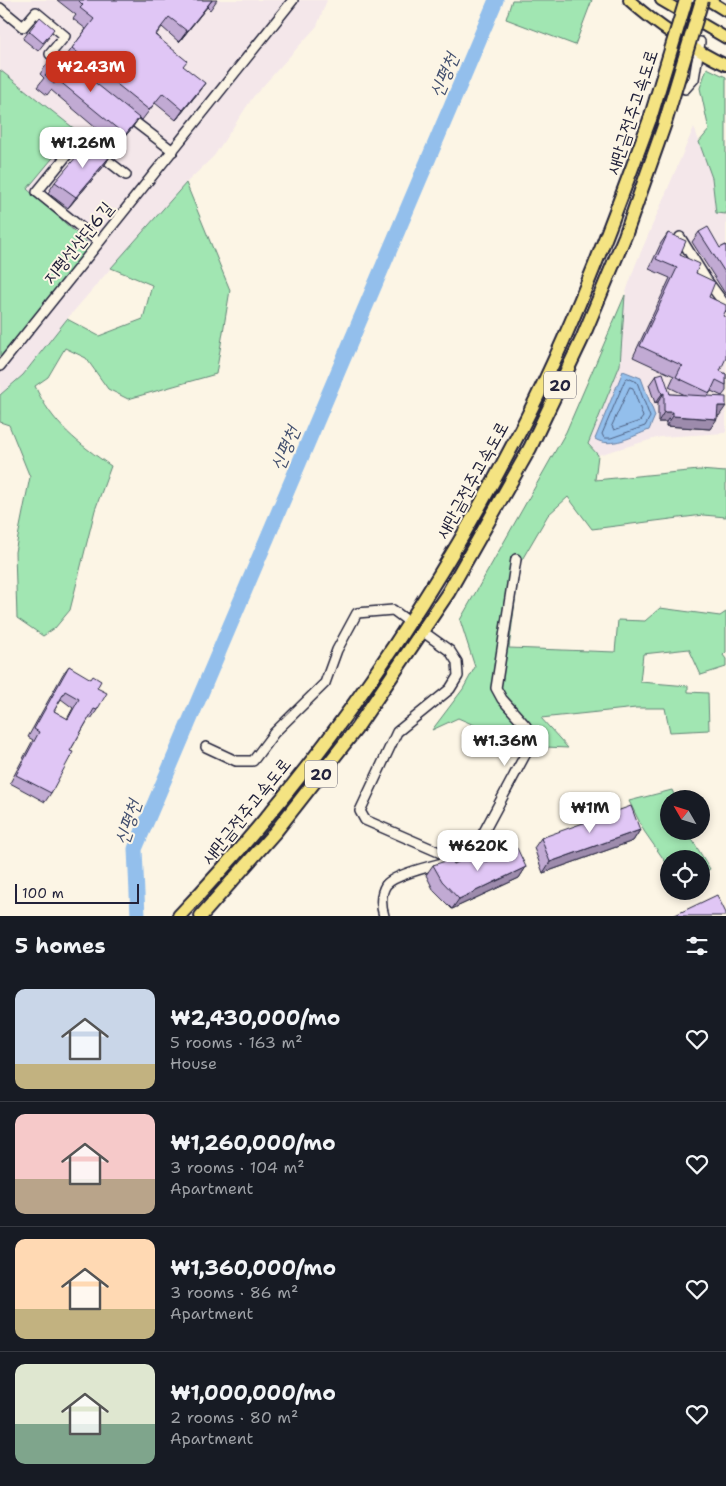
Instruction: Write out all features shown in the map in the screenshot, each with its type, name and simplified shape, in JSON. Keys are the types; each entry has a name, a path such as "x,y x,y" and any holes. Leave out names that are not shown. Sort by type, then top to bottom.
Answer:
{"highway":[{"name":"새만금전주고속도로","path":"179,916 206,888 283,796 365,689 437,579 518,434 576,310 610,229 695,0"},
{"name":"새만금전주고속도로","path":"205,912 276,831 356,729 448,593 530,448 582,338 625,236 665,123 695,0"}],"main road":[{"path":"629,0 665,29 699,46 726,65"},
{"path":"661,0 726,38"},
{"path":"708,0 726,11"}],"street":[{"name":"지평선산단6길","path":"0,366 293,0"},
{"path":"0,8 23,27 36,12 65,36 50,54 72,72"},
{"path":"685,89 694,79 699,46"},
{"path":"121,112 173,151"},
{"path":"99,242 37,192 80,139 126,175"},
{"path":"680,237 706,280 726,306"},
{"path":"384,916 382,898 386,885 402,874 471,856 532,742 526,726 502,699 496,688 516,560"},
{"path":"206,747 236,761 253,760 274,733 325,684 337,650 357,613 393,610 409,622"},
{"path":"422,631 450,651 457,662 458,676 450,689 397,732 360,812 365,820 457,860"}],"shaded area":[{"path":"0,0 327,0 317,26 253,97 214,156 186,183 111,268 67,319 23,375 0,395"},
{"path":"694,127 712,178 716,213 726,214 726,433 660,437 598,455 588,444 620,365 625,295 635,266"}],"green space":[{"path":"512,0 592,0 575,45 506,19"},
{"path":"707,68 726,77 726,214 716,213 712,178 699,142 709,130 700,88"},
{"path":"0,70 76,130 27,189 92,247 0,358"},
{"path":"186,183 230,290 216,374 128,399 108,389 86,358 65,348 48,377 35,386 50,411 67,432 111,466 95,510 70,610 55,628 43,636 17,618 15,552 30,477 9,425 0,422 0,395 23,375 67,319 99,336 143,319 152,285 111,268"},
{"path":"625,295 620,365 588,444 598,455 595,480 699,470 726,472 726,517 703,515 592,529 568,497 548,515 520,563 509,648 615,652 618,620 645,621 660,608 720,616 726,612 726,652 723,655 726,659 726,667 701,675 689,649 643,654 640,682 688,686 688,692 708,693 709,730 670,732 665,708 636,708 541,718 568,748 523,746 458,718 432,730 463,689 475,667 460,620 566,432"},
{"path":"660,793 660,840 692,840 698,850 660,850 660,854 644,831 629,801"}],"water":[{"path":"623,371 641,378 655,416 649,430 615,442 601,442 595,439"}],"building":[{"path":"78,0 212,0 187,31 169,17 155,35 187,61 183,66 205,83 183,110 163,93 149,110 72,48 94,19 80,8 83,5"},
{"path":"40,17 54,29 43,43 29,31"},
{"path":"57,52 139,118 125,135 58,80 54,84 45,76 52,68 47,64"},
{"path":"88,143 96,150 99,146 111,155 76,197 55,182"},
{"path":"708,227 720,248 726,245 726,274 699,232"},
{"path":"668,233 686,241 680,255 700,264 696,273 715,282 709,297 726,305 723,316 726,317 726,358 720,371 726,374 726,385 716,380 710,393 676,377 683,366 640,346 677,268 656,259"},
{"path":"663,373 670,394 726,397 726,406 718,406 717,419 673,416 673,412 664,412 664,393 662,394 656,375"},
{"path":"69,666 91,679 93,676 101,681 97,688 107,693 97,710 94,709 70,751 73,752 51,793 16,775 39,732 34,729","holes":["65,691 79,699 68,719 54,711"]},
{"path":"631,806 640,830 550,862 541,838"},
{"path":"517,848 526,867 459,899 442,881 433,865 452,859 454,864 481,851 486,862"},
{"path":"717,895 726,916 673,916 710,900"}],"waterway":[{"name":"신평천","path":"138,916 135,849 496,0"}]}
